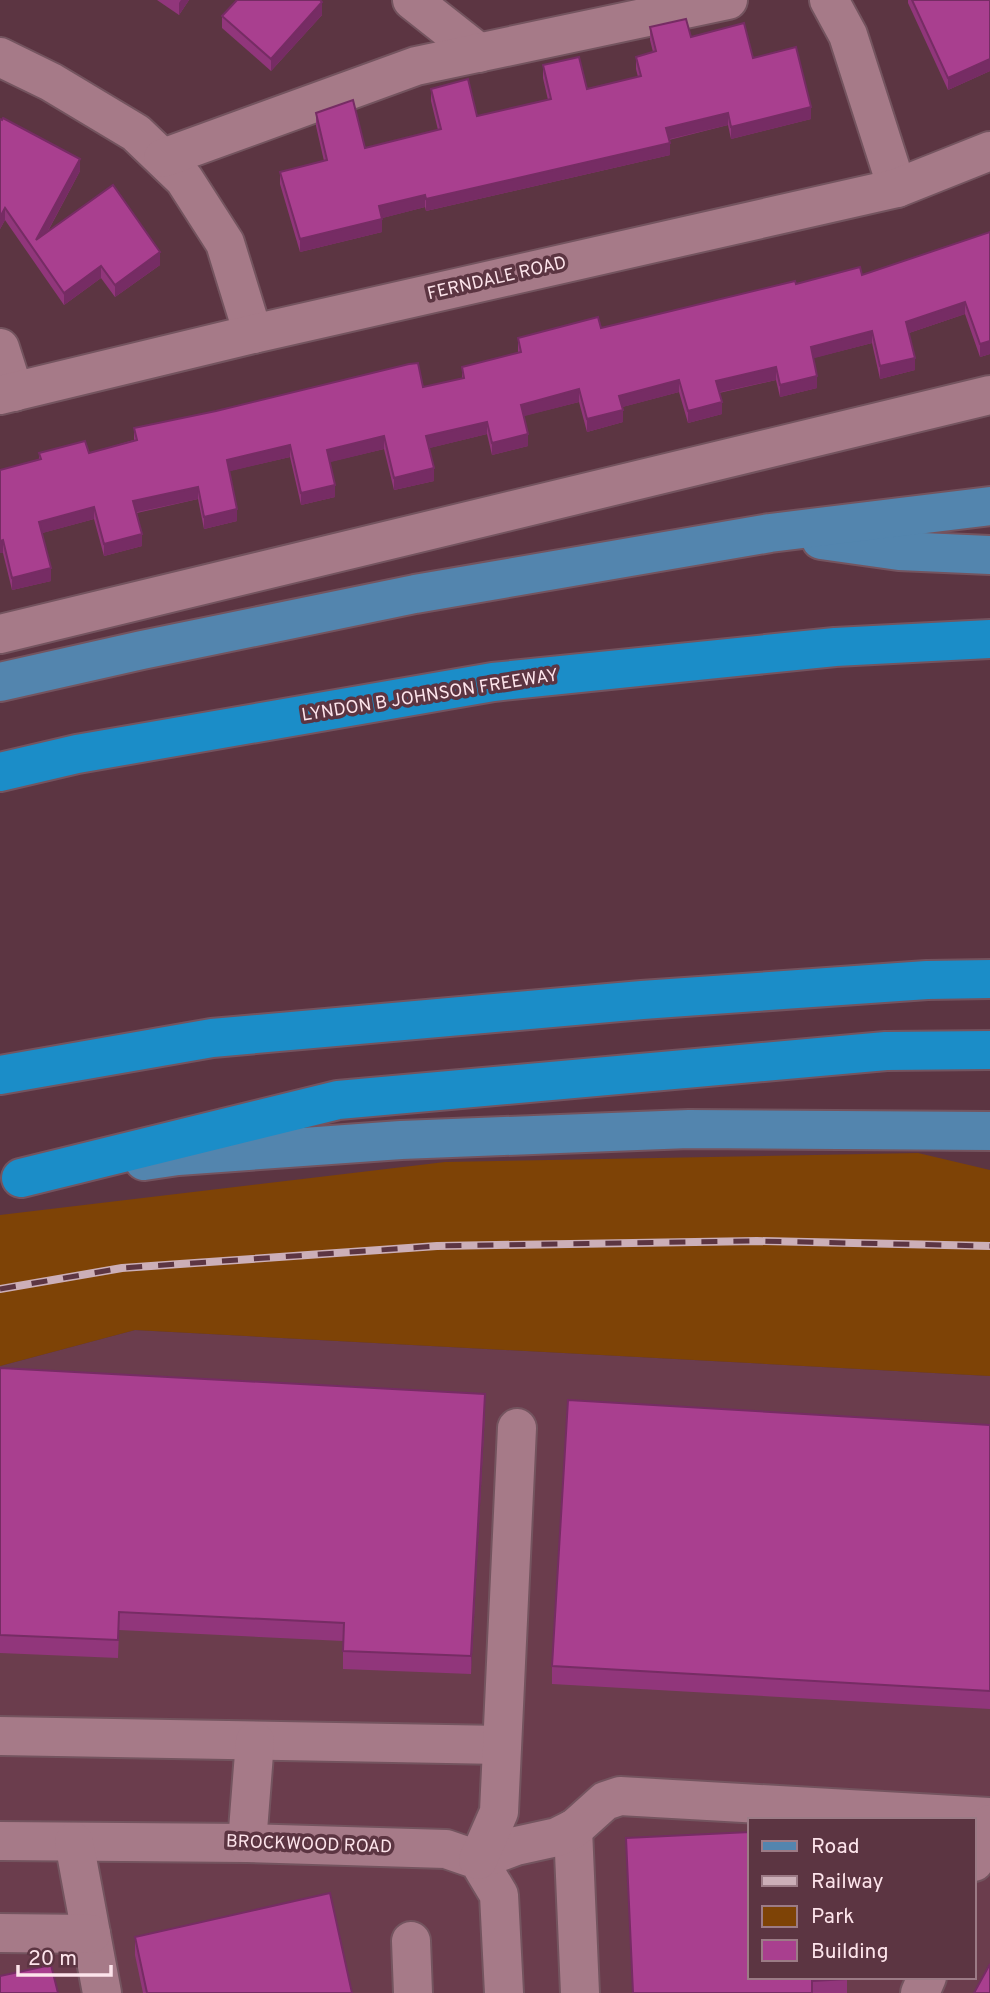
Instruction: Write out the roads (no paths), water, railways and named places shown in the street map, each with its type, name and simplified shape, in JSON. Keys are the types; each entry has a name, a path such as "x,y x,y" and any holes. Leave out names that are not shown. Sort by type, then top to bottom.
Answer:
{"highway":[{"name":"LYNDON B JOHNSON FREEWAY","path":"0,772 77,754 492,682 835,647 990,639"},
{"path":"0,1075 212,1038 642,1000 927,980 990,979"},
{"path":"11,1179 338,1100 886,1051 990,1050"}],"main road":[{"path":"0,682 415,594 770,533 990,506"},
{"path":"770,533 899,551 990,555"},
{"path":"11,1179 178,1156 401,1140 690,1129 990,1131"}],"street":[{"path":"412,0 479,53"},
{"path":"163,158 416,66 728,0"},
{"path":"829,0 848,35 897,188"},
{"path":"0,57 51,82 136,133 184,179 225,243 253,334"},
{"name":"FERNDALE ROAD","path":"7,393 253,334 897,188 990,151"},
{"path":"0,348 7,393"},
{"path":"0,634 990,395"},
{"path":"478,1860 499,1812 517,1428"},
{"path":"0,1736 502,1745"},
{"path":"247,1843 255,1741"},
{"path":"478,1860 516,1846 557,1837 573,1829 606,1801 620,1796 990,1817"},
{"path":"976,1857 990,1824"},
{"path":"573,1829 580,1993"},
{"name":"BROCKWOOD ROAD","path":"0,1841 247,1843 446,1849 478,1860"},
{"path":"74,1842 102,1993"},
{"path":"478,1860 499,1895 504,1993"},
{"path":"0,1933 91,1934"},
{"path":"411,1941 413,1993"}],"railway":[{"path":"0,1289 122,1268 437,1246 757,1241 990,1246"}]}
